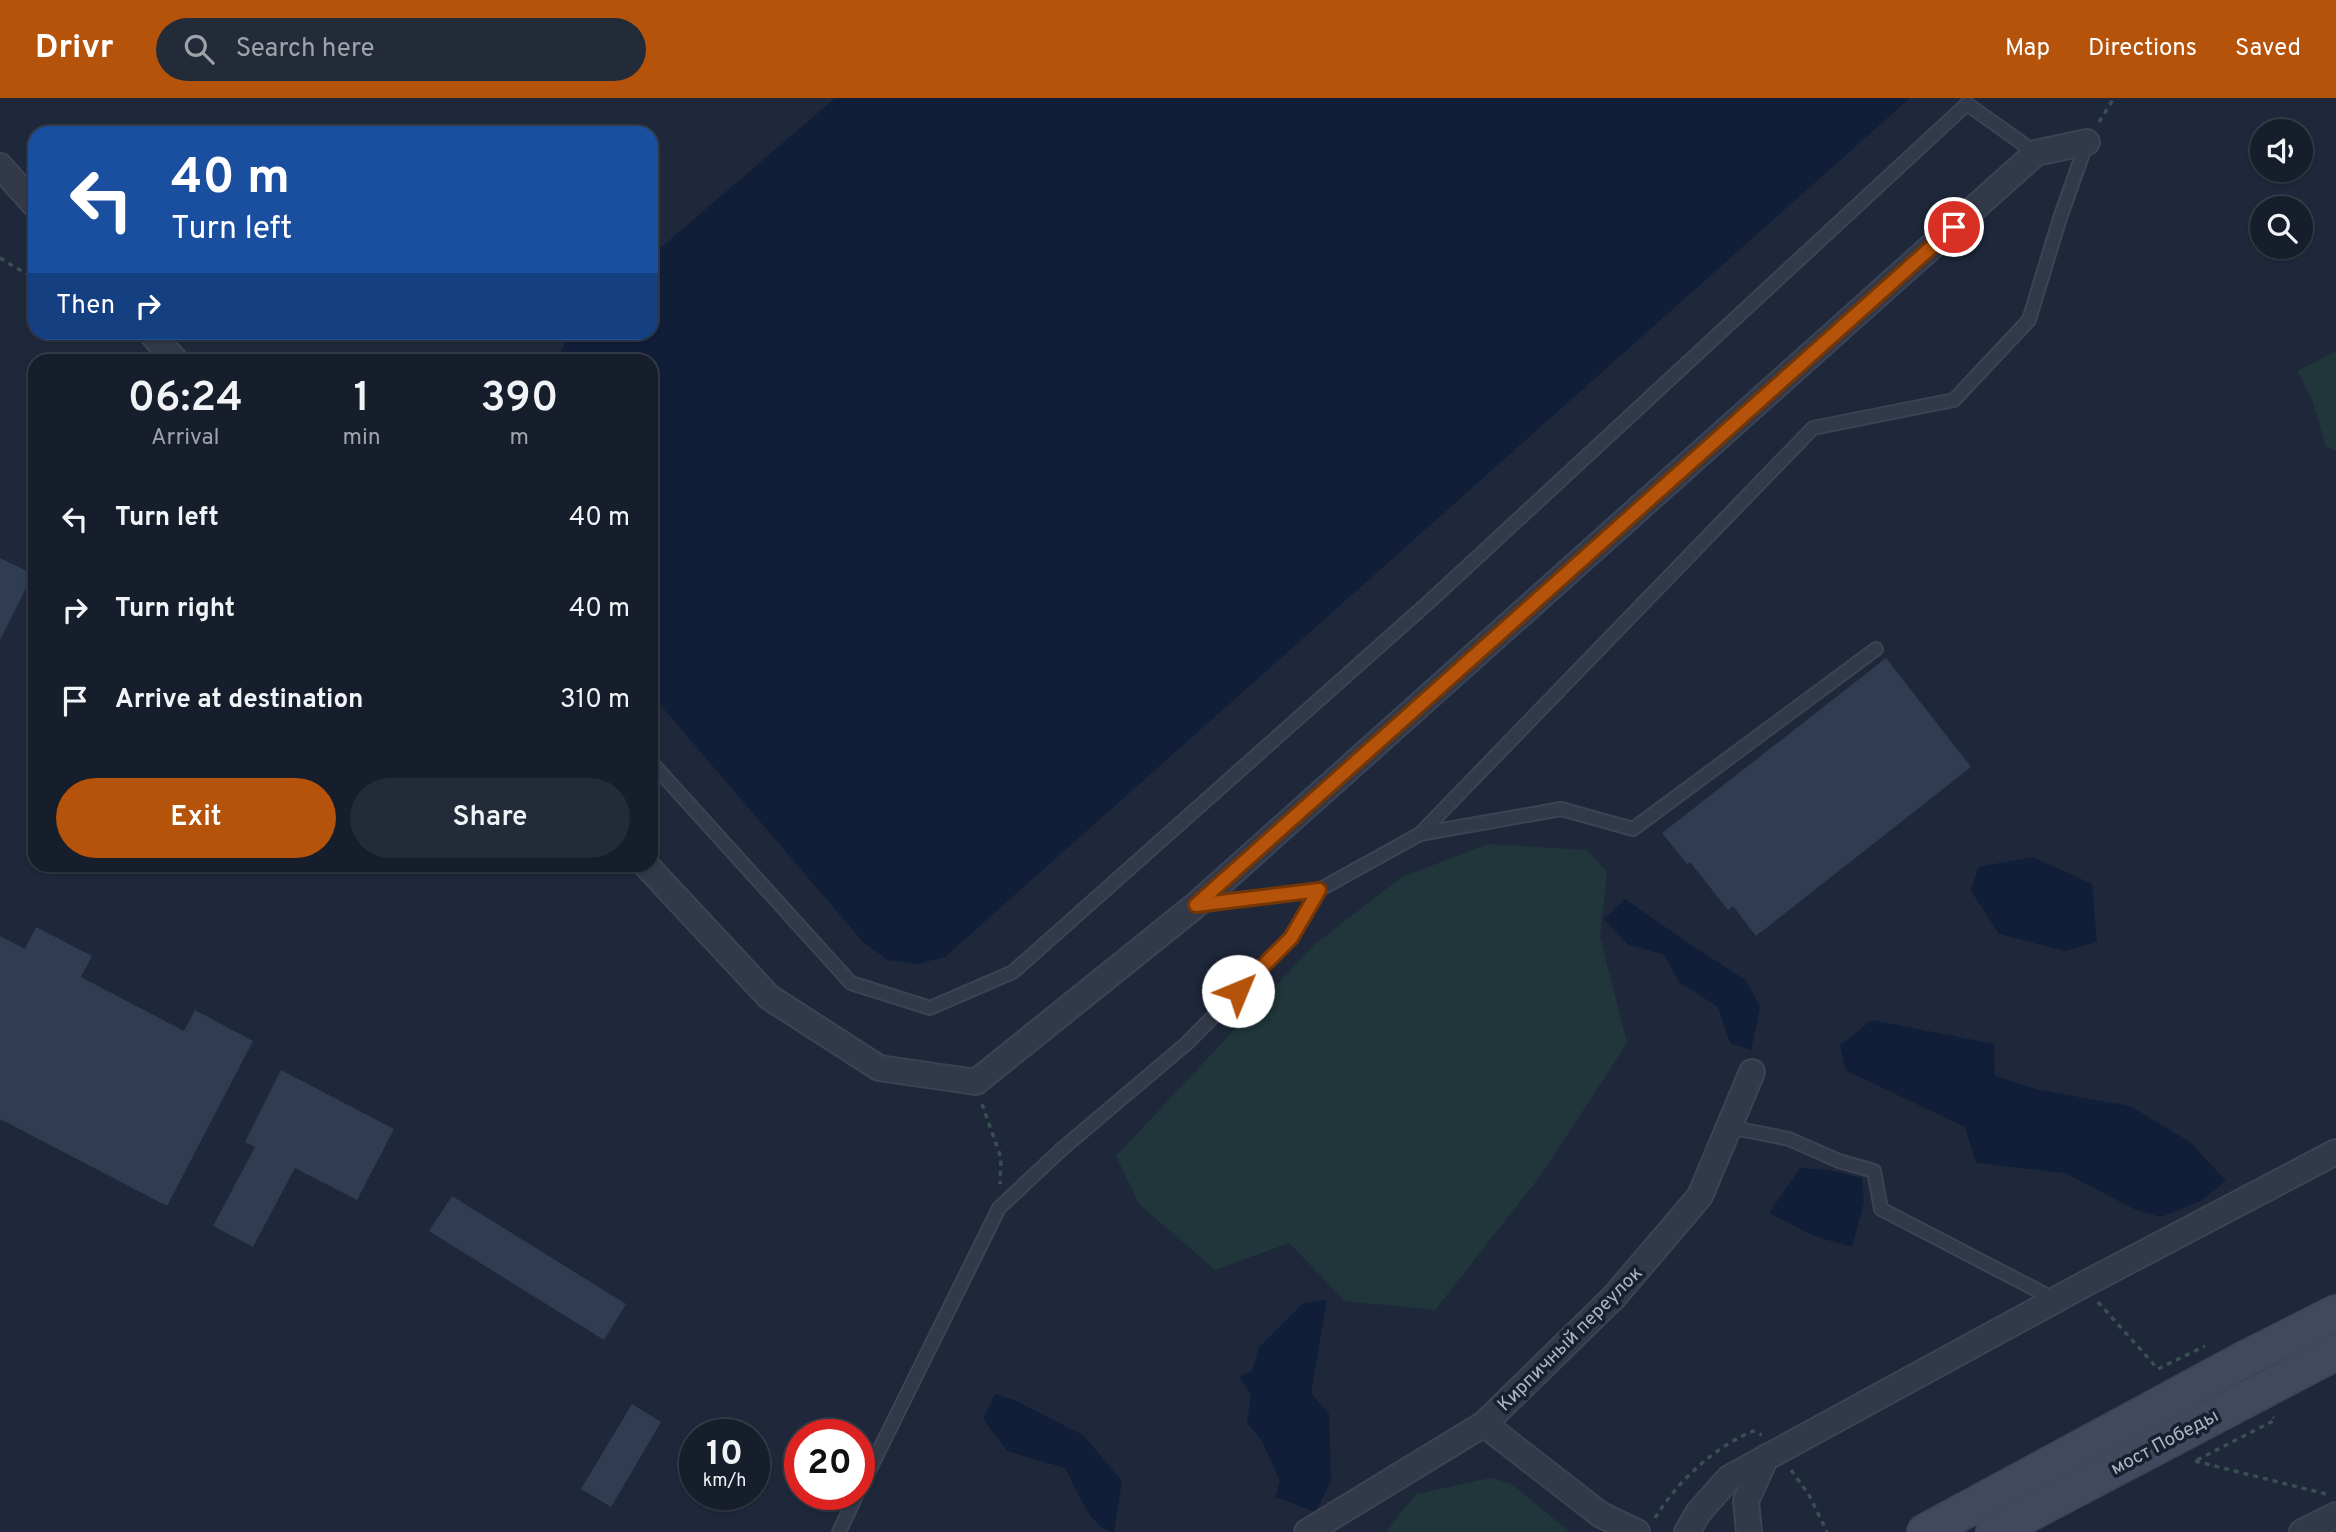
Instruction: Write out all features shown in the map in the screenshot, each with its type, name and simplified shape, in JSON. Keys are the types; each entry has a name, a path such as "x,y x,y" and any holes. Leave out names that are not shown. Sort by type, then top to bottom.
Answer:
{"main road":[{"path":"1925,1532 2245,1359 2336,1313"},
{"name":"мост Победы","path":"1994,1532 2336,1352"}],"street":[{"path":"652,872 769,997 879,1068 976,1082 1196,905 2036,153 2087,142"},
{"path":"0,166 28,197"},
{"path":"157,340 170,354"},
{"name":"Кирпичный переулок","path":"1307,1532 1484,1424 1614,1297 1700,1196 1752,1072"},
{"path":"1687,1532 1698,1513 1729,1478 2081,1286 2336,1152"},
{"path":"1484,1424 1601,1515 1637,1532"},
{"path":"1749,1532 1746,1501 1766,1457"},
{"path":"2302,1532 2336,1515"}],"lane":[{"path":"658,770 851,983 930,1008 1013,972 1429,602 1967,104 2036,153"},
{"path":"1196,905 1319,890 1420,834 1813,428 1954,400 2029,320 2060,218 2087,142"},
{"path":"1420,834 1561,809 1633,829 1876,649"},
{"path":"875,1459 999,1208 1063,1148 1186,1044 1291,938 1319,890"},
{"path":"1729,1127 1789,1139 1839,1161 1874,1171 1881,1209 2056,1300"},
{"path":"839,1532 850,1510"}],"path":[{"path":"2087,142 2114,98"},
{"path":"0,258 28,275"},
{"path":"976,1082 1001,1158 999,1208"},
{"path":"2081,1286 2107,1309 2158,1369"},
{"path":"2196,1461 2336,1497"}],"green space":[{"path":"2336,351 2336,450 2326,447 2311,397 2297,371"},
{"path":"1488,844 1587,850 1607,872 1600,937 1627,1043 1541,1175 1435,1310 1345,1301 1289,1243 1215,1270 1139,1204 1116,1156 1315,944 1402,877"},
{"path":"1490,1478 1510,1483 1570,1532 1386,1532 1416,1494"}],"water":[{"path":"835,98 1910,98 945,957 917,964 888,960 864,943 658,702 658,354 560,354 568,340 658,340 658,250"},
{"path":"2033,857 2092,884 2097,942 2065,951 1999,934 1971,891 1978,867"},
{"path":"1625,899 1746,980 1760,1007 1751,1050 1730,1043 1718,1007 1679,982 1664,955 1627,944 1604,919"},
{"path":"1872,1020 1994,1044 1995,1076 2039,1090 2130,1106 2190,1142 2226,1181 2201,1201 2161,1217 2136,1210 2065,1173 1976,1163 1965,1127 1845,1070 1840,1045"},
{"path":"1800,1168 1829,1170 1862,1178 1864,1202 1852,1247 1814,1236 1769,1213"},
{"path":"1327,1300 1311,1393 1329,1414 1331,1480 1316,1512 1275,1497 1280,1481 1262,1441 1247,1423 1251,1395 1239,1376 1252,1371 1259,1347 1303,1303"},
{"path":"995,1394 1014,1400 1083,1435 1122,1481 1114,1532 1098,1525 1091,1516 1065,1468 1007,1451 983,1419"}],"building":[{"path":"0,558 28,572 28,584 0,640"},
{"path":"1886,658 1971,767 1756,936 1733,906 1728,910 1690,862 1687,864 1662,833"},
{"path":"36,927 92,956 81,977 184,1031 195,1010 253,1041 167,1206 0,1119 0,936 25,949"},
{"path":"281,1070 394,1129 357,1200 295,1168 253,1247 213,1226 255,1147 245,1142"},
{"path":"452,1196 626,1304 604,1340 429,1231"},
{"path":"632,1404 661,1422 611,1507 581,1489"}],"route":[{"path":"1238,991 1291,938 1319,890 1196,905 1954,227"}]}
